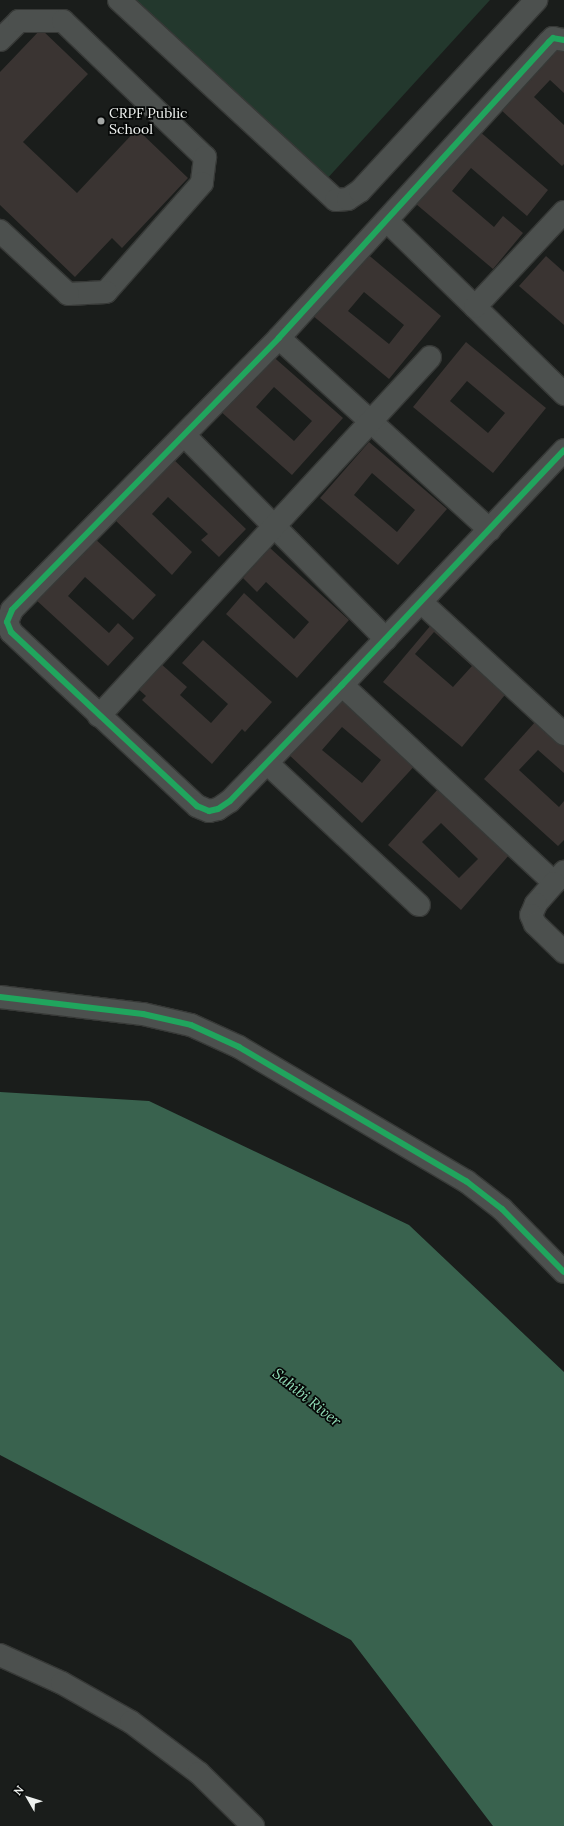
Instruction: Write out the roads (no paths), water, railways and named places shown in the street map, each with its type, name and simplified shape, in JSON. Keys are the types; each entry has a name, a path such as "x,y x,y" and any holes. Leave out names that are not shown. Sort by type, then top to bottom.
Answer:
{"street":[{"path":"119,0 336,200 348,199 360,191 536,0"},
{"path":"0,40 19,21 63,21 205,157 202,183 106,292 68,294 0,231"},
{"path":"564,40 553,38 549,42 279,338 12,610 7,622 11,632 21,643 197,806 209,811 218,809 230,801 267,763 422,602 564,450"},
{"path":"475,307 564,212"},
{"path":"386,221 564,394"},
{"path":"279,338 490,530"},
{"path":"99,716 430,358"},
{"path":"184,436 386,639"},
{"path":"422,602 564,734"},
{"path":"342,685 559,878 536,904 531,915 535,924 564,952"},
{"path":"267,763 419,905"},
{"path":"0,997 143,1014 191,1025 239,1047 466,1181 502,1209 564,1272"},
{"path":"0,1655 62,1683 131,1722 199,1773 253,1826"}],"water":[{"name":"Sahibi River","path":"0,1092 149,1101 409,1225 564,1372 564,1826 493,1826 351,1640 0,1455"}],"place":[{"name":"CRPF Public School","path":"101,121"}]}
